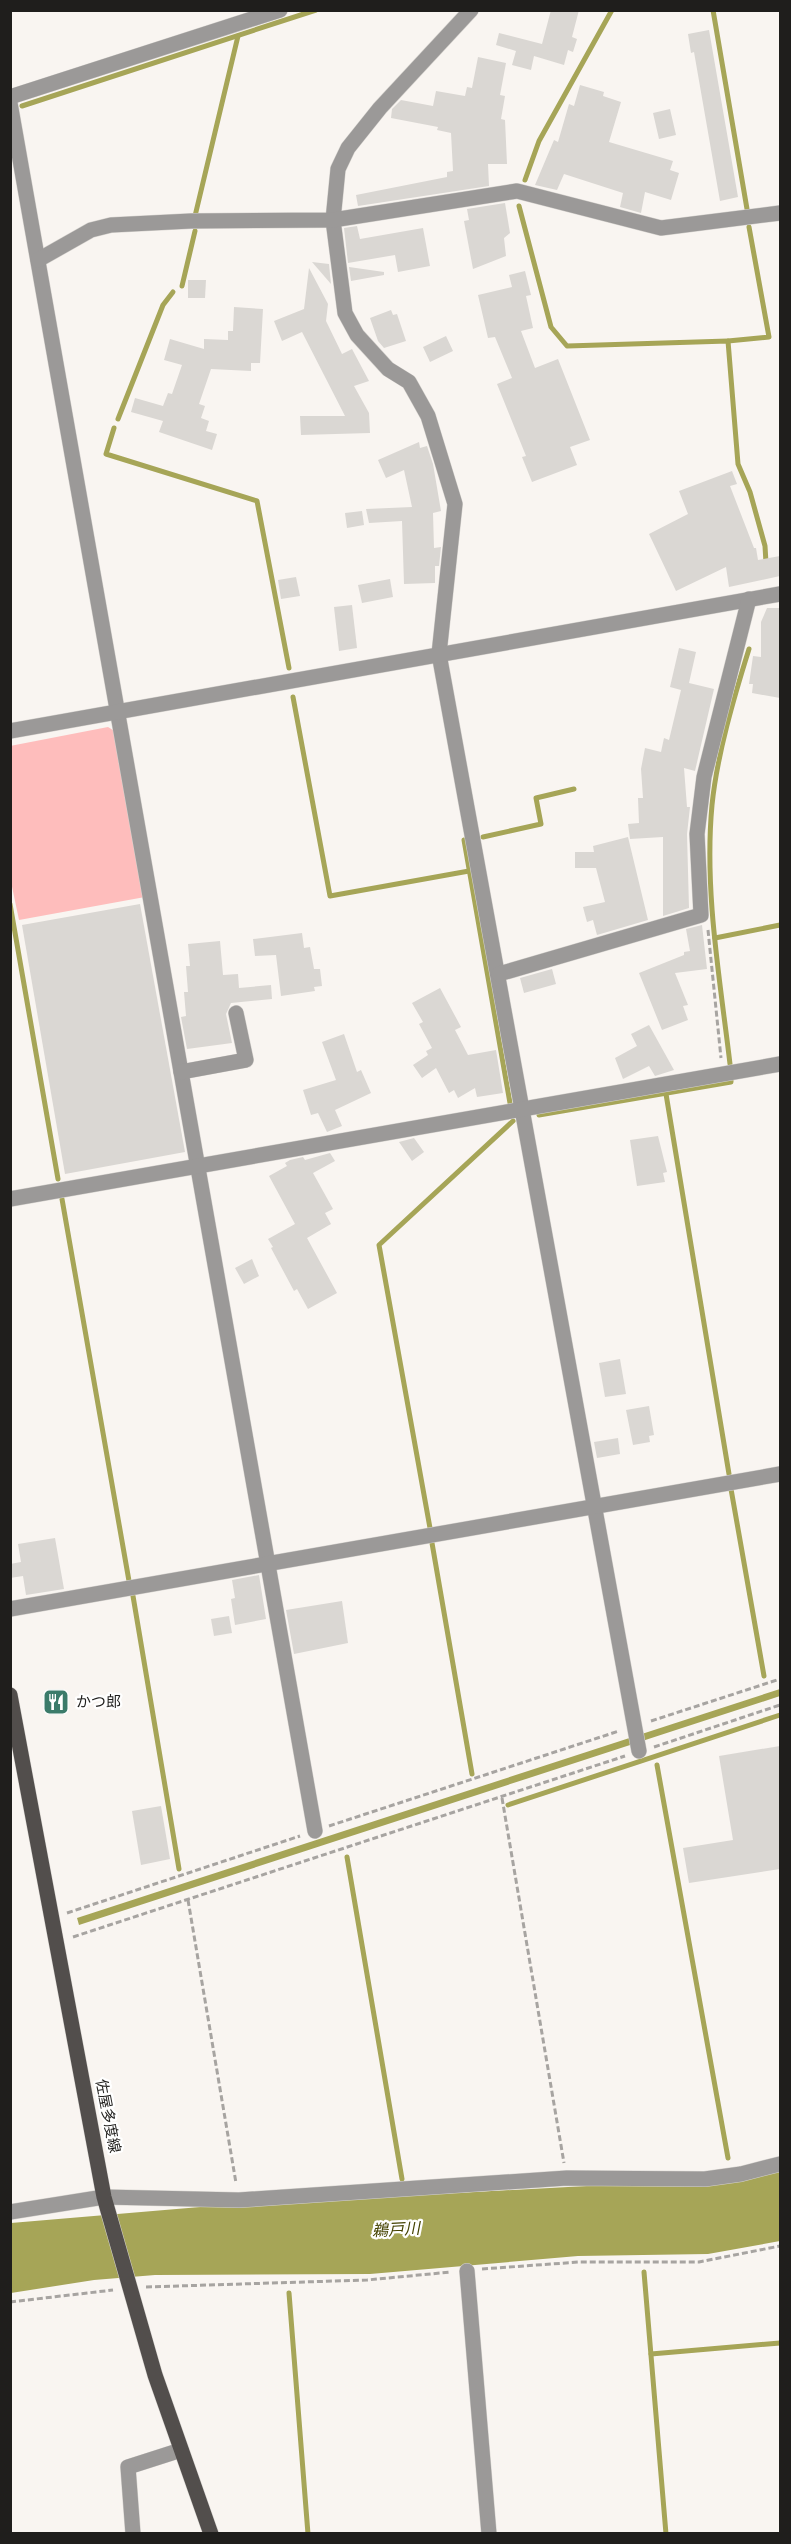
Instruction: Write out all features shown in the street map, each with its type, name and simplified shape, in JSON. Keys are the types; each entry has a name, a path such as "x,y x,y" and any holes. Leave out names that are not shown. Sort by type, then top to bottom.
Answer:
{"main road":[{"name":"佐屋多度線","path":"10,1695 106,2201 129,2288 181,2450 211,2534"}],"street":[{"path":"10,97 280,10"},
{"path":"471,10 380,108 348,148 338,169 333,220 345,313 357,335 388,369 409,382 428,416 451,483 455,504 439,654 524,1109 639,1752"},
{"path":"10,103 266,1564 315,1831"},
{"path":"38,260 91,230 111,225 191,221 333,220 517,191 661,228 780,213"},
{"path":"10,731 780,594"},
{"path":"498,974 701,915 697,834 704,777 749,599"},
{"path":"181,1072 246,1060 236,1013"},
{"path":"10,1199 780,1064"},
{"path":"10,1609 780,1474"},
{"path":"10,2212 106,2201 239,2200 567,2178 705,2178 741,2174 780,2164"},
{"path":"467,2271 489,2534"},
{"path":"133,2534 128,2467 181,2450"}],"path":[{"path":"701,915 707,923 722,1073"},
{"path":"52,1917 780,1679"},
{"path":"57,1942 780,1705"},
{"path":"502,1798 567,2178"},
{"path":"188,1899 239,2200"},
{"path":"10,2302 129,2288"}],"shaded area":[{"path":"108,727 116,732 145,897 19,920 10,877 10,746"}],"water":[{"path":"780,1689 780,1696 79,1925 77,1918"},
{"name":"鵜戸川","path":"780,2170 780,2241 708,2254 578,2256 370,2274 155,2275 94,2280 11,2293 11,2223 212,2206 642,2183"}],"building":[{"path":"551,10 579,10 572,37 577,39 573,52 568,50 564,65 534,56 531,70 512,65 516,51 496,45 499,33 542,44"},
{"path":"709,30 738,197 720,201 694,52 691,53 688,34"},
{"path":"478,57 506,63 500,95 505,96 501,119 505,120 507,164 488,164 489,186 358,206 356,195 447,177 447,172 453,171 451,133 437,130 438,127 391,118 392,109 401,100 433,106 436,91 465,96 467,87 472,88"},
{"path":"580,85 604,92 603,96 621,102 609,142 673,161 670,170 679,173 671,200 645,192 641,213 620,207 623,193 564,174 557,190 535,185 554,140 558,142 569,104 574,106"},
{"path":"670,109 676,135 659,139 653,113"},
{"path":"505,203 510,233 504,238 506,256 473,269 464,221 469,220 467,209"},
{"path":"357,226 360,239 423,228 430,266 398,272 395,255 348,263 344,228"},
{"path":"312,262 329,264 331,284"},
{"path":"349,267 384,272 384,275 351,281"},
{"path":"309,268 328,304 326,321 342,354 352,349 369,381 354,386 369,413 370,433 301,435 300,416 345,416 302,332 282,341 274,321 304,309"},
{"path":"525,271 531,295 526,296 533,328 521,331 535,368 558,359 590,440 570,447 577,465 532,482 522,457 526,456 497,384 512,378 495,337 488,338 478,295 512,287 509,275"},
{"path":"188,280 206,280 205,298 188,298"},
{"path":"234,307 263,309 260,363 251,363 251,371 211,369 199,404 205,406 201,418 209,421 206,431 217,434 212,450 159,432 163,421 131,412 135,398 163,406 168,393 172,394 182,365 164,360 170,339 204,349 204,339 228,340 228,331 233,331"},
{"path":"391,310 393,315 397,314 406,341 384,348 378,341 370,318"},
{"path":"446,336 453,351 430,362 423,347"},
{"path":"419,442 420,448 427,446 433,464 441,511 433,513 434,548 441,547 439,566 435,566 435,583 404,584 402,521 369,523 366,509 412,507 404,470 386,478 378,460"},
{"path":"732,471 737,484 730,486 754,548 756,548 758,560 780,556 780,576 729,587 726,567 676,591 649,534 688,514 679,491"},
{"path":"362,511 364,525 347,528 345,513"},
{"path":"296,577 300,596 281,599 278,580"},
{"path":"390,579 393,597 362,603 358,585"},
{"path":"352,605 357,648 339,651 334,607"},
{"path":"767,608 780,608 780,698 752,693 753,684 749,684 753,656 761,657 761,622"},
{"path":"679,648 696,652 689,683 714,689 695,771 684,768 687,807 690,807 687,834 689,908 663,916 663,837 630,839 628,824 639,823 638,798 643,798 641,769 645,748 661,752 664,738 669,740 681,690 670,687"},
{"path":"628,837 648,920 597,935 593,920 587,922 583,907 605,902 596,868 575,868 575,852 594,852 593,846"},
{"path":"140,904 185,1152 65,1174 22,925"},
{"path":"702,925 707,969 675,973 688,1005 683,1006 688,1020 662,1030 639,973 690,951 686,929"},
{"path":"302,933 304,948 310,947 314,969 320,969 322,986 314,987 315,991 281,996 276,955 255,956 253,939"},
{"path":"220,941 223,975 238,974 239,988 271,985 272,999 231,1003 226,1014 232,1043 187,1049 181,1017 186,1016 184,992 188,992 186,966 190,966 188,944"},
{"path":"552,969 556,984 524,993 520,978"},
{"path":"440,988 461,1027 455,1030 468,1055 496,1050 503,1093 477,1097 475,1088 458,1098 454,1090 449,1093 436,1068 422,1078 413,1065 428,1055 426,1051 432,1048 419,1024 423,1022 412,1003"},
{"path":"649,1025 674,1070 655,1076 649,1066 623,1079 615,1058 637,1046 631,1034"},
{"path":"344,1034 357,1072 361,1070 371,1093 335,1110 342,1126 327,1132 318,1113 311,1115 303,1090 336,1080 322,1042"},
{"path":"658,1136 667,1172 663,1173 665,1182 637,1186 630,1140"},
{"path":"414,1138 424,1152 412,1161 399,1142"},
{"path":"330,1153 335,1161 313,1173 333,1209 325,1213 331,1224 307,1238 337,1293 308,1309 297,1289 294,1291 268,1239 295,1224 269,1176 287,1166 285,1163 290,1160 303,1157 305,1160"},
{"path":"252,1259 259,1276 244,1284 235,1268"},
{"path":"620,1359 626,1394 605,1397 599,1363"},
{"path":"649,1406 654,1435 649,1436 650,1442 633,1445 626,1410"},
{"path":"618,1438 620,1454 597,1458 594,1442"},
{"path":"55,1538 64,1589 26,1595 23,1576 10,1578 10,1564 21,1562 18,1544"},
{"path":"259,1575 266,1619 235,1625 231,1599 235,1598 232,1580"},
{"path":"342,1601 348,1643 294,1654 286,1610"},
{"path":"229,1616 232,1633 214,1636 211,1619"},
{"path":"780,1746 780,1869 689,1883 683,1848 733,1840 719,1756"},
{"path":"161,1806 170,1859 141,1865 132,1811"}],"waterway":[{"path":"22,106 316,10"},
{"path":"525,180 539,141 612,10"},
{"path":"713,10 747,209"},
{"path":"195,216 238,36"},
{"path":"519,206 551,327 567,346 728,341 738,464 750,492 765,546 766,563"},
{"path":"728,341 769,337 749,227"},
{"path":"182,286 195,231"},
{"path":"118,419 163,305 173,292"},
{"path":"114,428 106,454 257,501 289,668"},
{"path":"730,1064 714,935 710,837 712,805 722,746 749,649"},
{"path":"293,697 330,896 469,871"},
{"path":"483,837 541,824 536,798 574,789"},
{"path":"464,840 510,1103"},
{"path":"10,904 58,1179"},
{"path":"715,938 780,925"},
{"path":"539,1115 731,1082 731,1076"},
{"path":"666,1094 729,1474"},
{"path":"430,1528 379,1245 513,1121"},
{"path":"62,1199 129,1581"},
{"path":"731,1489 764,1676"},
{"path":"432,1543 472,1774"},
{"path":"133,1596 179,1869"},
{"path":"508,1805 780,1715"},
{"path":"657,1765 728,2158"},
{"path":"347,1857 402,2179"},
{"path":"644,2272 666,2534"},
{"path":"289,2293 308,2534"},
{"path":"651,2354 780,2343"}],"place":[{"name":"かつ郎","path":"56,1702"}]}
